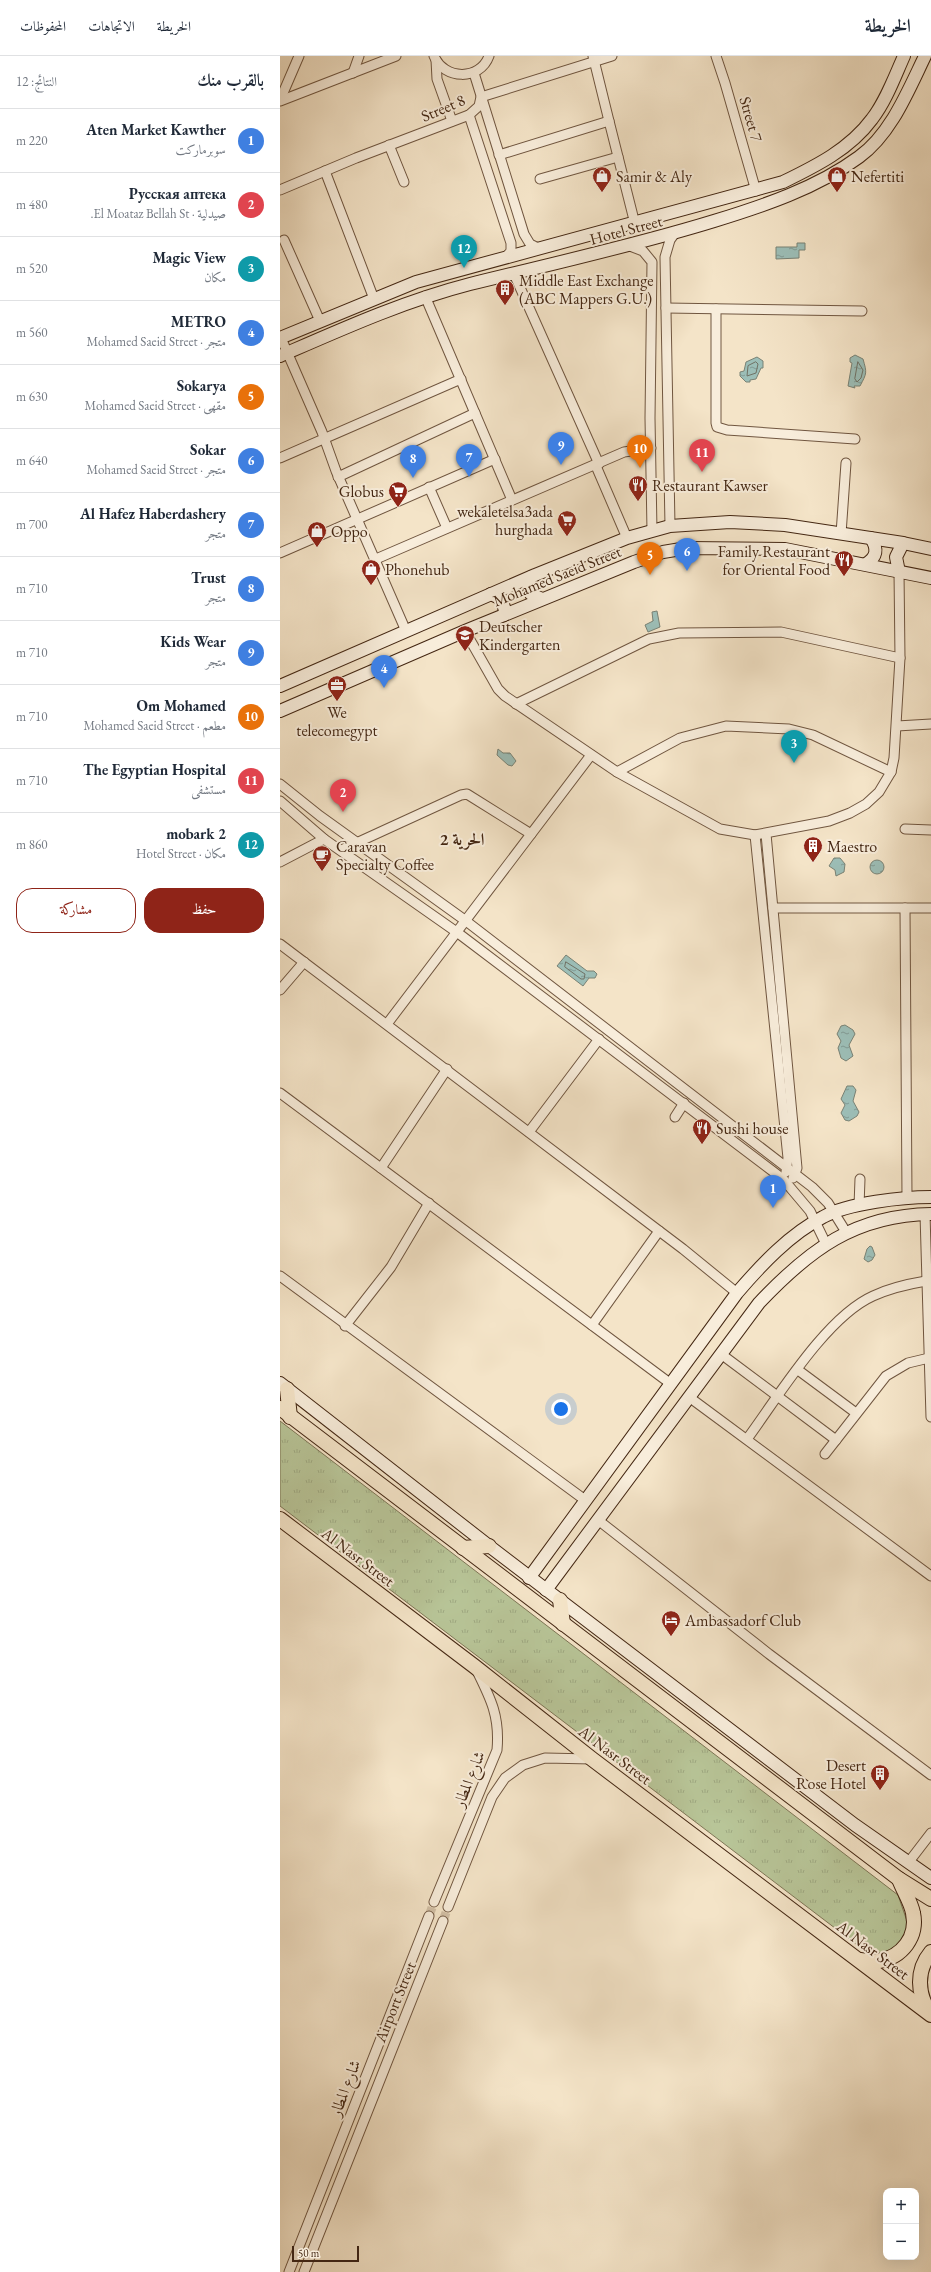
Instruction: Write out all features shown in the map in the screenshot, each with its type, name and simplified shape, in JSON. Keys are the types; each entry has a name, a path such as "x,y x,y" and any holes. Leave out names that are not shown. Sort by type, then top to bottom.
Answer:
{"main road":[{"path":"284,1386 285,1412 899,1879 931,1900"},
{"name":"Al Nasr Street","path":"280,1519 474,1666 592,1760 931,2014"},
{"path":"463,1548 488,1546"},
{"path":"560,1600 563,1624"},
{"path":"860,1960 878,1961 892,1956 904,1948 912,1937 914,1924 913,1913 899,1879"},
{"path":"931,1952 922,1968 920,1984 922,1999 931,2014"}],"street":[{"path":"280,101 299,56"},
{"path":"353,73 359,56"},
{"path":"280,101 396,56"},
{"path":"435,58 449,72 457,75 474,73 482,67 490,56"},
{"name":"Street 8","path":"280,190 389,145 469,116 479,106 481,97 594,58 612,56"},
{"name":"Street 7","path":"716,56 756,191"},
{"name":"Hotel Street","path":"280,338 416,282 635,224 756,191 783,182 836,153 861,132 873,118 904,56"},
{"name":"Hotel Street","path":"283,355 425,296 630,246 675,233 771,202 825,177 858,158 871,146 894,116 925,56"},
{"path":"435,58 437,78 452,121"},
{"path":"594,58 635,224"},
{"path":"474,73 526,239 530,244 540,248"},
{"path":"469,116 511,243 510,251 505,258"},
{"path":"499,155 609,121"},
{"path":"389,145 404,182"},
{"path":"540,180 618,157"},
{"path":"325,171 374,299"},
{"path":"670,526 665,257 670,240 675,233"},
{"path":"284,240 320,321"},
{"path":"630,246 643,251 652,262 652,531"},
{"path":"466,268 470,284"},
{"path":"514,274 598,465 627,538"},
{"path":"425,296 512,500"},
{"path":"666,308 862,311"},
{"path":"716,309 717,427 721,429 855,439"},
{"path":"280,338 283,355 324,439 338,477 376,559 406,630"},
{"path":"280,458 461,379"},
{"path":"338,477 475,413"},
{"path":"376,559 512,500 598,465 624,452 651,448"},
{"path":"280,553 357,518 495,459"},
{"path":"841,534 846,463"},
{"path":"429,487 447,528"},
{"name":"Mohamed Saeid Street","path":"280,686 531,577 627,538 670,526 730,522 785,525 903,543 931,549"},
{"path":"866,564 872,560 876,552 876,544 871,538"},
{"path":"464,631 498,689 516,704 590,755 617,772 720,829 755,835 766,834 829,821 850,813 866,804 879,792 891,772 896,726 900,658 899,572 896,557 903,543"},
{"name":"Mohamed Saeid Street","path":"280,711 464,631 634,562 663,552 687,548 785,549 931,578"},
{"path":"531,577 528,582 531,594 542,600"},
{"path":"491,594 501,599 504,604 504,615"},
{"path":"516,704 649,639 679,632 781,632 900,658"},
{"path":"896,726 931,724"},
{"path":"617,772 680,738 726,726 789,729 813,735 891,772"},
{"path":"387,1024 458,933 590,755"},
{"path":"280,784 320,816 466,921 792,1171 821,1195 835,1213 846,1232"},
{"path":"341,850 461,795 467,794 532,834"},
{"path":"280,801 324,839 458,933 684,1103 786,1182 803,1200 816,1221 826,1244"},
{"path":"310,826 320,816"},
{"path":"905,829 931,830"},
{"path":"766,834 797,1168 792,1171 786,1182"},
{"path":"755,835 772,1002 792,1171"},
{"path":"280,862 324,839"},
{"path":"773,908 931,908"},
{"path":"905,908 907,1197"},
{"path":"280,944 447,1069 659,1231 737,1293"},
{"path":"280,990 304,962"},
{"path":"772,1002 782,1000"},
{"path":"529,1132 599,1039"},
{"path":"381,1168 447,1069"},
{"path":"280,1093 671,1384"},
{"path":"675,1117 684,1103"},
{"path":"859,1206 860,1179"},
{"path":"529,1578 737,1293 774,1255 802,1230 816,1221 835,1213 859,1206 907,1197 931,1197"},
{"path":"345,1326 391,1267 429,1203"},
{"path":"546,1590 758,1303 788,1274 826,1244 846,1232 893,1218 928,1214 926,1281 930,1338 929,1358 931,1417"},
{"path":"592,1325 659,1231"},
{"path":"280,1276 345,1326 585,1500"},
{"path":"747,1439 778,1396 831,1328 847,1313 872,1296 901,1285 926,1281"},
{"path":"721,1354 836,1440"},
{"path":"825,1454 886,1376 903,1365 929,1358"},
{"path":"798,1370 856,1413"},
{"path":"284,1386 529,1578 855,1825 931,1878"},
{"path":"689,1397 931,1576"},
{"path":"598,1520 769,1654 931,1775"},
{"path":"545,1555 551,1565 562,1568"},
{"name":"شارع المطار","path":"434,1902 458,1848 497,1750 498,1737 494,1706 474,1666"},
{"path":"448,1908 492,1797 505,1778 523,1765 545,1758 592,1760"},
{"path":"908,1863 931,1833"},
{"path":"458,1848 470,1852"},
{"name":"شارع المطار","path":"289,2272 429,1916"},
{"name":"Airport Street","path":"304,2272 443,1921"},
{"path":"404,1979 418,1984"}],"green space":[{"path":"280,1421 898,1895 909,1927 899,1946 873,1957 280,1506"}],"water":[{"path":"797,243 805,243 805,250 799,250 799,258 776,259 776,247 797,247"},
{"path":"855,355 863,359 866,370 860,386 854,386 855,388 848,386 852,363 850,362 850,358"},
{"path":"757,357 763,361 763,368 761,368 756,379 746,382 740,376 740,372 744,371 746,362"},
{"path":"657,611 660,627 648,632 645,625 653,621 652,612"},
{"path":"498,749 503,753 510,753 516,761 512,766 508,765 497,755"},
{"path":"834,858 840,858 845,864 844,872 836,876 835,870 829,866"},
{"path":"874,860 880,860 884,864 884,870 880,874 874,874 870,870 870,864"},
{"path":"566,955 587,971 594,971 597,974 595,978 589,978 583,986 557,966"},
{"path":"845,1025 853,1030 855,1034 849,1045 853,1056 846,1061 841,1058 838,1048 841,1041 837,1034 841,1026"},
{"path":"847,1086 853,1086 856,1090 853,1101 859,1112 857,1116 849,1121 845,1120 841,1113 845,1105 841,1099"},
{"path":"870,1246 872,1247 875,1255 872,1260 868,1262 864,1259 867,1249"}],"tunnel":[{"path":"429,1916 434,1902"},
{"path":"443,1921 448,1907"}],"place":[{"name":"Samir & Aly","path":"602,193"},
{"name":"Nefertiti","path":"837,193"},
{"name":"mobark 2","path":"464,268"},
{"name":"Middle East Exchange (ABC Mappers G.U.)","path":"505,306"},
{"name":"Kids Wear","path":"561,465"},
{"name":"Om Mohamed","path":"640,468"},
{"name":"The Egyptian Hospital","path":"702,472"},
{"name":"Al Hafez Haberdashery","path":"469,477"},
{"name":"Trust","path":"413,478"},
{"name":"Restaurant Kawser","path":"638,502"},
{"name":"Globus","path":"398,508"},
{"name":"wekaletelsa3ada hurghada","path":"567,537"},
{"name":"Oppo","path":"317,548"},
{"name":"Sokar","path":"687,571"},
{"name":"Sokarya","path":"650,575"},
{"name":"Family Restaurant for Oriental Food","path":"844,577"},
{"name":"Phonehub","path":"371,586"},
{"name":"Deutscher Kindergarten","path":"465,652"},
{"name":"METRO","path":"384,688"},
{"name":"We telecomegypt","path":"337,702"},
{"name":"Magic View","path":"794,763"},
{"name":"Русская аптека","path":"343,812"},
{"name":"Maestro","path":"813,863"},
{"name":"Caravan Specialty Coffee","path":"322,872"},
{"name":"Sushi house","path":"702,1145"},
{"name":"Aten Market Kawther","path":"773,1208"},
{"name":"Ambassadorf Club","path":"671,1637"},
{"name":"Desert Rose Hotel","path":"880,1791"}],"district":[{"name":"الحرية 2","path":"462,839"}]}
